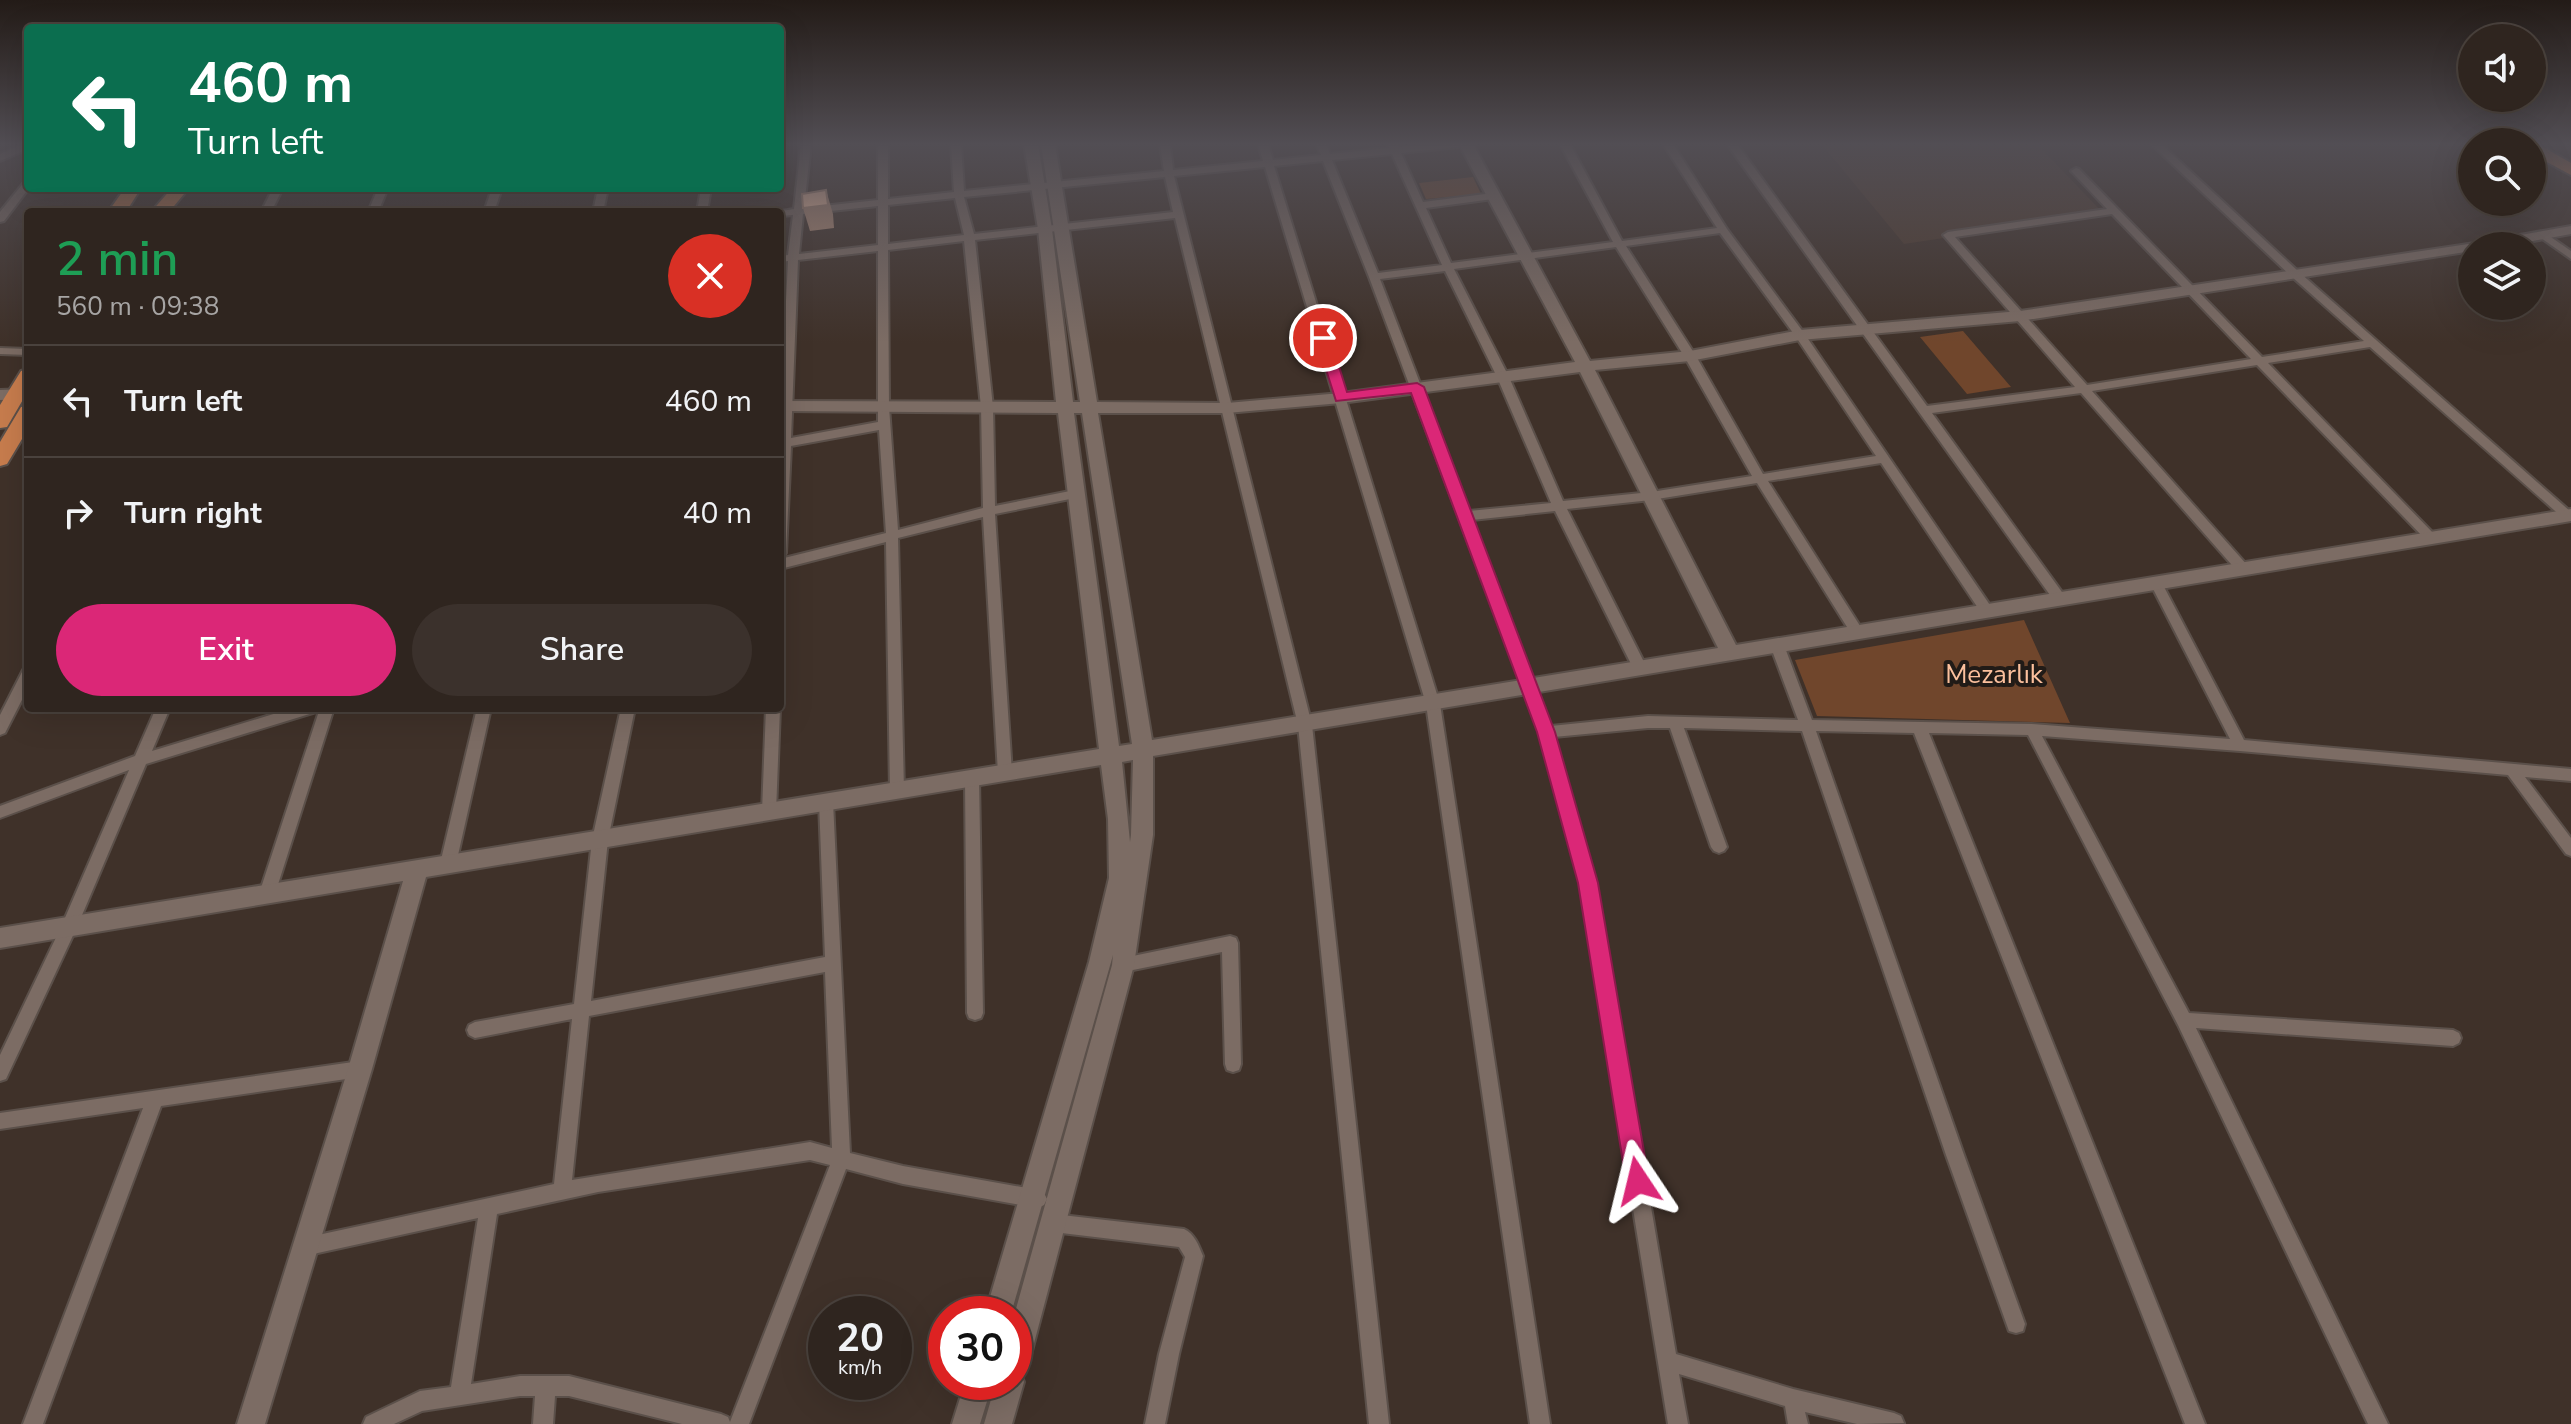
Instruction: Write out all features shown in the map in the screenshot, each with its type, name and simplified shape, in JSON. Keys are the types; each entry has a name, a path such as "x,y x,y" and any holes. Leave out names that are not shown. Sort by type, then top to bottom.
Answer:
{"highway":[{"path":"0,422 18,399"},
{"path":"0,459 18,399"}],"street":[{"path":"784,213 804,210"},
{"path":"882,210 883,407 892,535 897,791"},
{"path":"963,210 969,236 987,407 989,511 1005,773"},
{"path":"1032,1300 1123,965 1142,835 1143,750 1077,408 1050,210"},
{"path":"1179,210 1305,725 1379,1424"},
{"path":"1283,210 1433,704 1540,1424"},
{"path":"1348,210 1546,732 1588,883 1678,1424"},
{"path":"1421,210 1503,377 1559,506 1640,668"},
{"path":"1500,210 1585,366 1731,655"},
{"path":"1601,210 1759,477 1857,632"},
{"path":"1710,210 1800,335 1987,611"},
{"path":"1780,210 2060,599"},
{"path":"2227,210 2569,515"},
{"path":"784,391 798,211"},
{"path":"2243,569 1948,235 2115,211 2431,538"},
{"path":"784,258 1180,214"},
{"path":"1374,277 1723,230"},
{"path":"2546,236 2571,230"},
{"path":"2546,237 2571,256"},
{"path":"784,406 1227,408 1341,398 1585,366 1690,356 1800,335 2020,316 2458,249"},
{"path":"1924,410 2084,389 2373,343"},
{"path":"0,351 24,352"},
{"path":"1003,1296 1100,962 1120,878 1119,819 1075,494 1077,408"},
{"path":"784,443 884,425"},
{"path":"1466,516 1651,496 1883,459"},
{"path":"784,563 989,511 1075,494"},
{"path":"0,938 2569,515"},
{"path":"2156,583 2240,745"},
{"path":"1777,645 1910,1017 1959,1172 2016,1324"},
{"path":"0,729 24,682"},
{"path":"0,1073 69,927 161,712"},
{"path":"0,812 141,760 298,712"},
{"path":"267,894 326,712"},
{"path":"448,864 483,712"},
{"path":"562,1191 600,840 627,712"},
{"path":"769,812 773,712"},
{"path":"1546,732 1675,723 2032,730 2571,775"},
{"path":"1675,723 1719,847"},
{"path":"1919,727 2195,1424"},
{"path":"2032,730 2184,1020 2378,1424"},
{"path":"2513,771 2571,850"},
{"path":"972,778 975,1013"},
{"path":"739,1424 841,1159 826,802"},
{"path":"251,1424 360,1069 417,870"},
{"path":"1123,965 1230,943 1233,1064"},
{"path":"475,1030 833,963"},
{"path":"2184,1020 2453,1038"},
{"path":"0,1121 360,1069"},
{"path":"33,1424 155,1100"},
{"path":"304,1247 562,1191 810,1151 903,1175 1032,1197 1056,1212 1184,1238 1194,1256 1155,1424"},
{"path":"459,1395 489,1207"},
{"path":"1668,1361 1793,1399 1894,1423"},
{"path":"373,1424 420,1401 520,1386 569,1386 721,1424"},
{"path":"543,1424 546,1386"},
{"path":"1793,1399 1798,1424"},
{"path":"966,1424 973,1400"},
{"path":"998,1424 1005,1400"}],"shaded area":[{"path":"1876,210 2101,210 2104,214 1904,244"}],"green space":[{"path":"1963,331 2011,387 1967,394 1920,337"},
{"name":"Mezarlık","path":"2024,620 2070,723 1817,716 1795,660"}],"route":[{"path":"1323,338 1341,398 1417,387 1466,516 1546,732 1588,883 1638,1181"}]}
